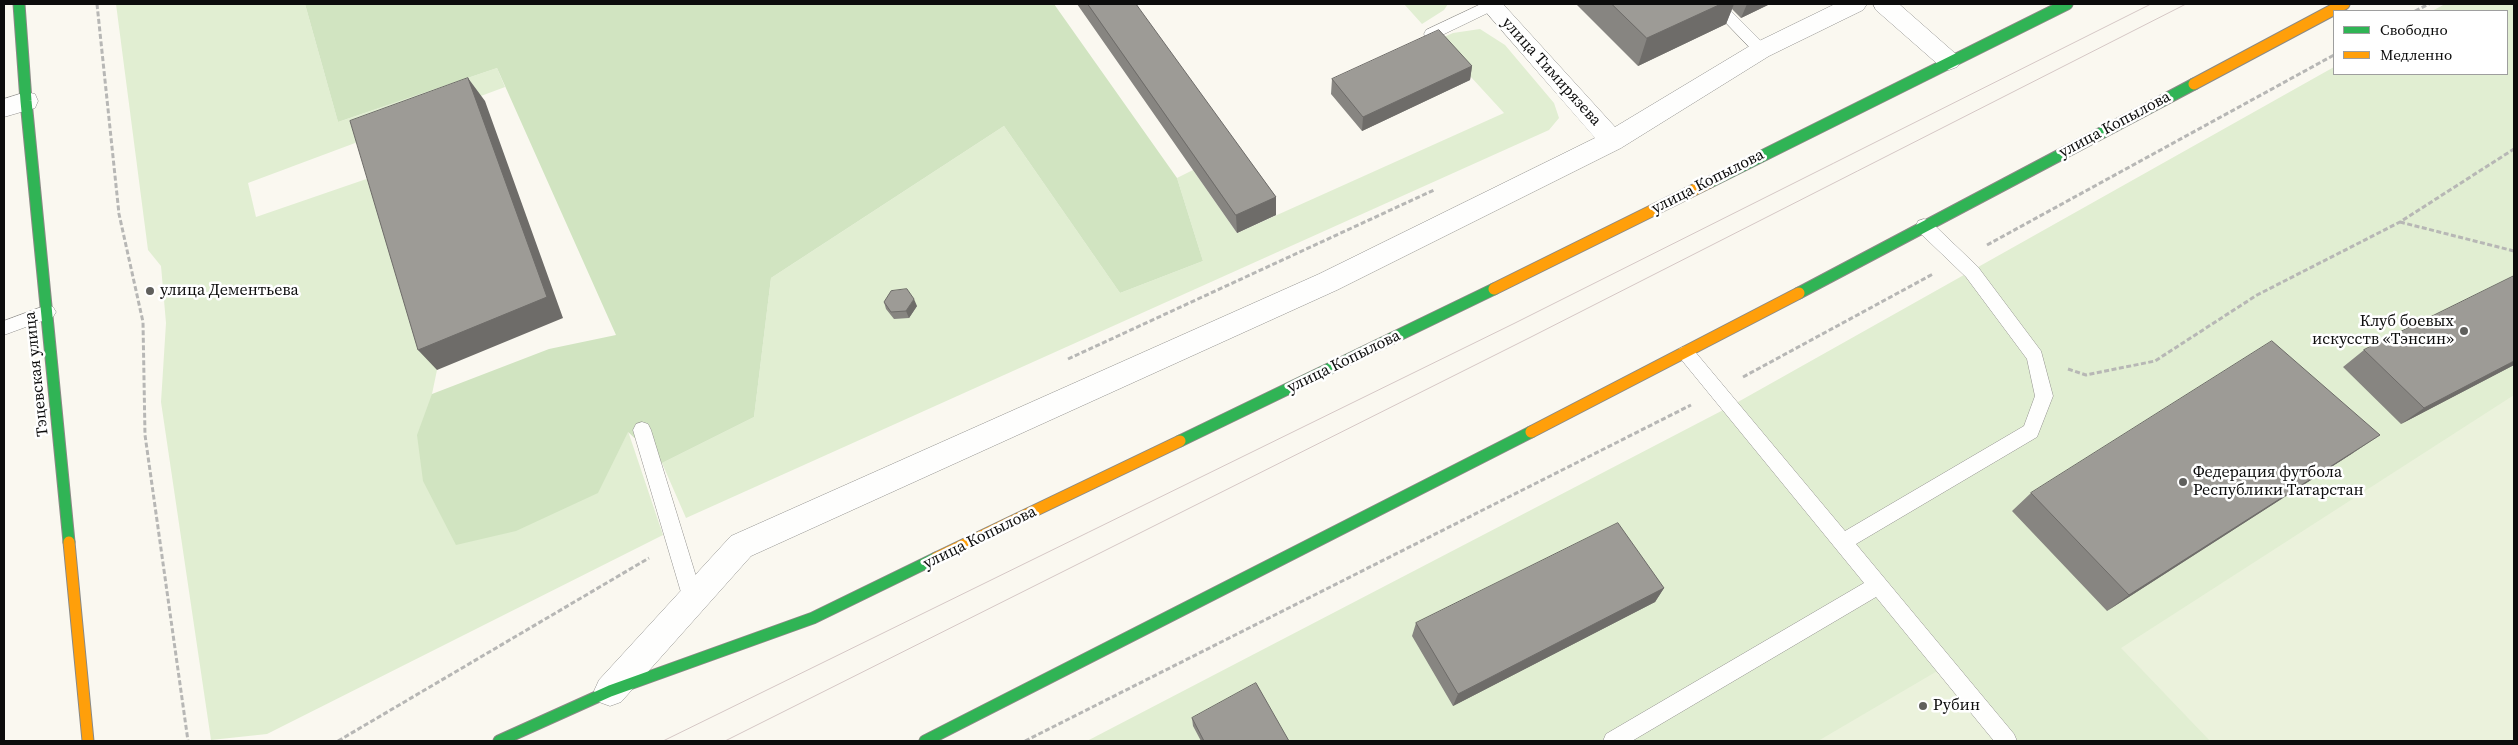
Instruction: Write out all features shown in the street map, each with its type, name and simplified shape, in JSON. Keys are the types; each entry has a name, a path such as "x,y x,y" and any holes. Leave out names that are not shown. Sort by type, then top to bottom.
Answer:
{"main road":[{"name":"Тэцевская улица","path":"19,4 15,104 47,312 88,741"},
{"name":"улица Копылова","path":"499,741 610,691 813,618 1513,280 1949,61 2067,4"},
{"name":"улица Копылова","path":"925,741 1686,353 2344,4"}],"street":[{"name":"улица Копылова","path":"610,691 741,546 1328,282 1612,140 1761,50 1855,4"},
{"path":"1884,4 1949,61"},
{"name":"улица Тимирязева","path":"1491,5 1612,140"}],"lane":[{"path":"1715,4 1761,50"},
{"path":"1431,34 1491,5"},
{"path":"1842,542 2031,431 2044,396 2035,356 1972,272 1924,226"},
{"path":"4,328 47,312"},
{"path":"1686,353 2007,741"},
{"path":"642,430 693,599"},
{"path":"1613,741 1878,585"}],"path":[{"path":"98,4 119,214 143,322 145,435 188,741"},
{"path":"2417,10 2428,4"},
{"path":"1025,741 1717,392 2333,56"},
{"path":"2035,356 2086,375 2155,361 2257,296 2400,222 2514,149"},
{"path":"2400,222 2514,251"}],"green space":[{"path":"116,4 305,4 338,122 497,68 505,87 248,183 256,217 378,175 437,370 432,394 628,431 663,535 267,734 211,740 161,402 166,323 161,266 148,250"},
{"path":"305,4 1054,4 1177,178 1203,261 1120,293 1004,126 771,278 754,417 662,463 628,432 598,493 516,531 456,545 423,481 417,435 432,394 549,349 616,335 497,68 338,122"},
{"path":"1404,4 1448,4 1444,10 1422,24"},
{"path":"2445,4 2514,4 2514,741 1087,741 1729,407 2333,68 2333,75 2508,75 2508,10 2434,10"},
{"path":"1480,29 1505,45 1554,103 1559,118 1549,130 686,518 662,463 754,417 771,278 1004,126 1120,293 1203,261 1177,178 1193,170 1237,233 1504,113 1437,40 1453,33"},
{"path":"2514,395 2514,741 2210,741 2121,648"},
{"name":"Рубин","path":"1939,670 1997,741 1818,741"}],"building":[{"path":"1088,4 1136,4 1276,197 1236,215"},
{"path":"1612,4 1721,4 1647,38"},
{"path":"1439,30 1472,66 1363,117 1332,79"},
{"path":"468,78 547,297 418,350 350,121"},
{"name":"Клуб боевых искусств «Тэнсин»","path":"2514,276 2514,361 2424,408 2364,350"},
{"path":"907,289 914,299 906,311 891,312 884,302 891,291"},
{"name":"Федерация футбола Республики Татарстан","path":"2272,341 2380,435 2129,595 2031,493"},
{"path":"1618,523 1664,588 1458,694 1416,623"},
{"path":"1256,683 1289,741 1204,741 1192,718"}],"tram line":[{"path":"663,741 1515,323 2151,4"},
{"path":"725,741 1529,338 2186,4"}],"traffic: fast":[{"path":"19,4 26,101 69,542"},
{"path":"1710,182 2067,4"},
{"path":"1799,293 2194,84"},
{"path":"1180,441 1494,289"},
{"path":"925,741 1531,432"},
{"path":"499,741 610,691 813,618 936,558"}],"traffic: slow":[{"path":"2194,84 2344,4"},
{"path":"1494,289 1710,182"},
{"path":"1531,432 1799,293"},
{"path":"936,558 1180,441"},
{"path":"69,542 88,741"}],"place":[{"name":"улица Дементьева","path":"150,291"},
{"name":"Клуб боевых искусств «Тэнсин»","path":"2464,331"},
{"name":"Федерация футбола Республики Татарстан","path":"2183,482"},
{"name":"Рубин","path":"1923,706"}]}
